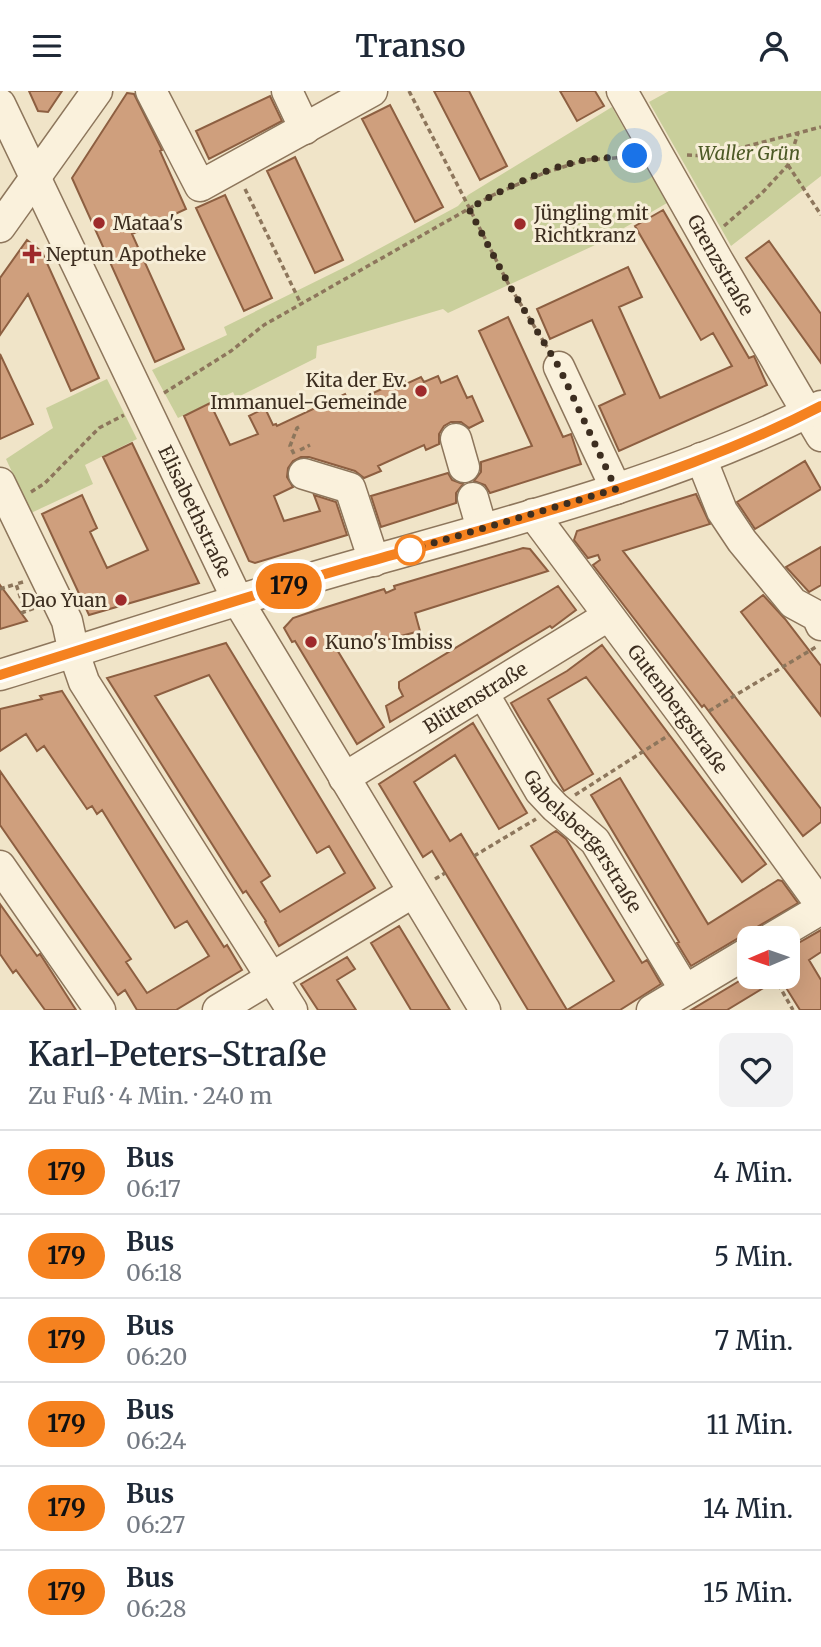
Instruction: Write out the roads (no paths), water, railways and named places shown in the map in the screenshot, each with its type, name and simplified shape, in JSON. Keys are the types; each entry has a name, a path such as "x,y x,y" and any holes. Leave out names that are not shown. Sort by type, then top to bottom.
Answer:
{"street":[{"path":"0,227 97,91"},
{"path":"151,91 200,186 372,91"},
{"path":"287,91 305,129"},
{"name":"Grenzstraße","path":"622,91 660,154 706,241 816,418"},
{"name":"Elisabethstraße","path":"0,104 238,601 485,1010"},
{"path":"559,367 616,489"},
{"path":"0,675 616,489 753,438 816,418"},
{"path":"701,458 722,511 741,541 793,603 819,628"},
{"path":"302,462 350,488 374,561"},
{"path":"5,493 66,621 84,682 292,1010"},
{"path":"473,498 482,529"},
{"name":"Gutenbergstraße","path":"533,515 689,723 821,907"},
{"name":"Blütenstraße","path":"344,778 608,616"},
{"name":"Gabelsbergerstraße","path":"483,693 540,791 595,841 685,990"},
{"path":"0,866 100,1010"},
{"path":"218,1010 412,893"},
{"path":"791,926 821,907"},
{"path":"652,1010 737,959"}],"place":[{"name":"Mataa's","path":"99,223"},
{"name":"Jüngling mit Richtkranz","path":"520,224"},
{"name":"Neptun Apotheke","path":"32,254"},
{"name":"Kita der Ev. Immanuel-Gemeinde","path":"421,391"},
{"name":"Dao Yuan","path":"121,600"},
{"name":"Kuno's Imbiss","path":"311,642"}],"park label":[{"name":"Waller Grün","path":"749,153"}]}
